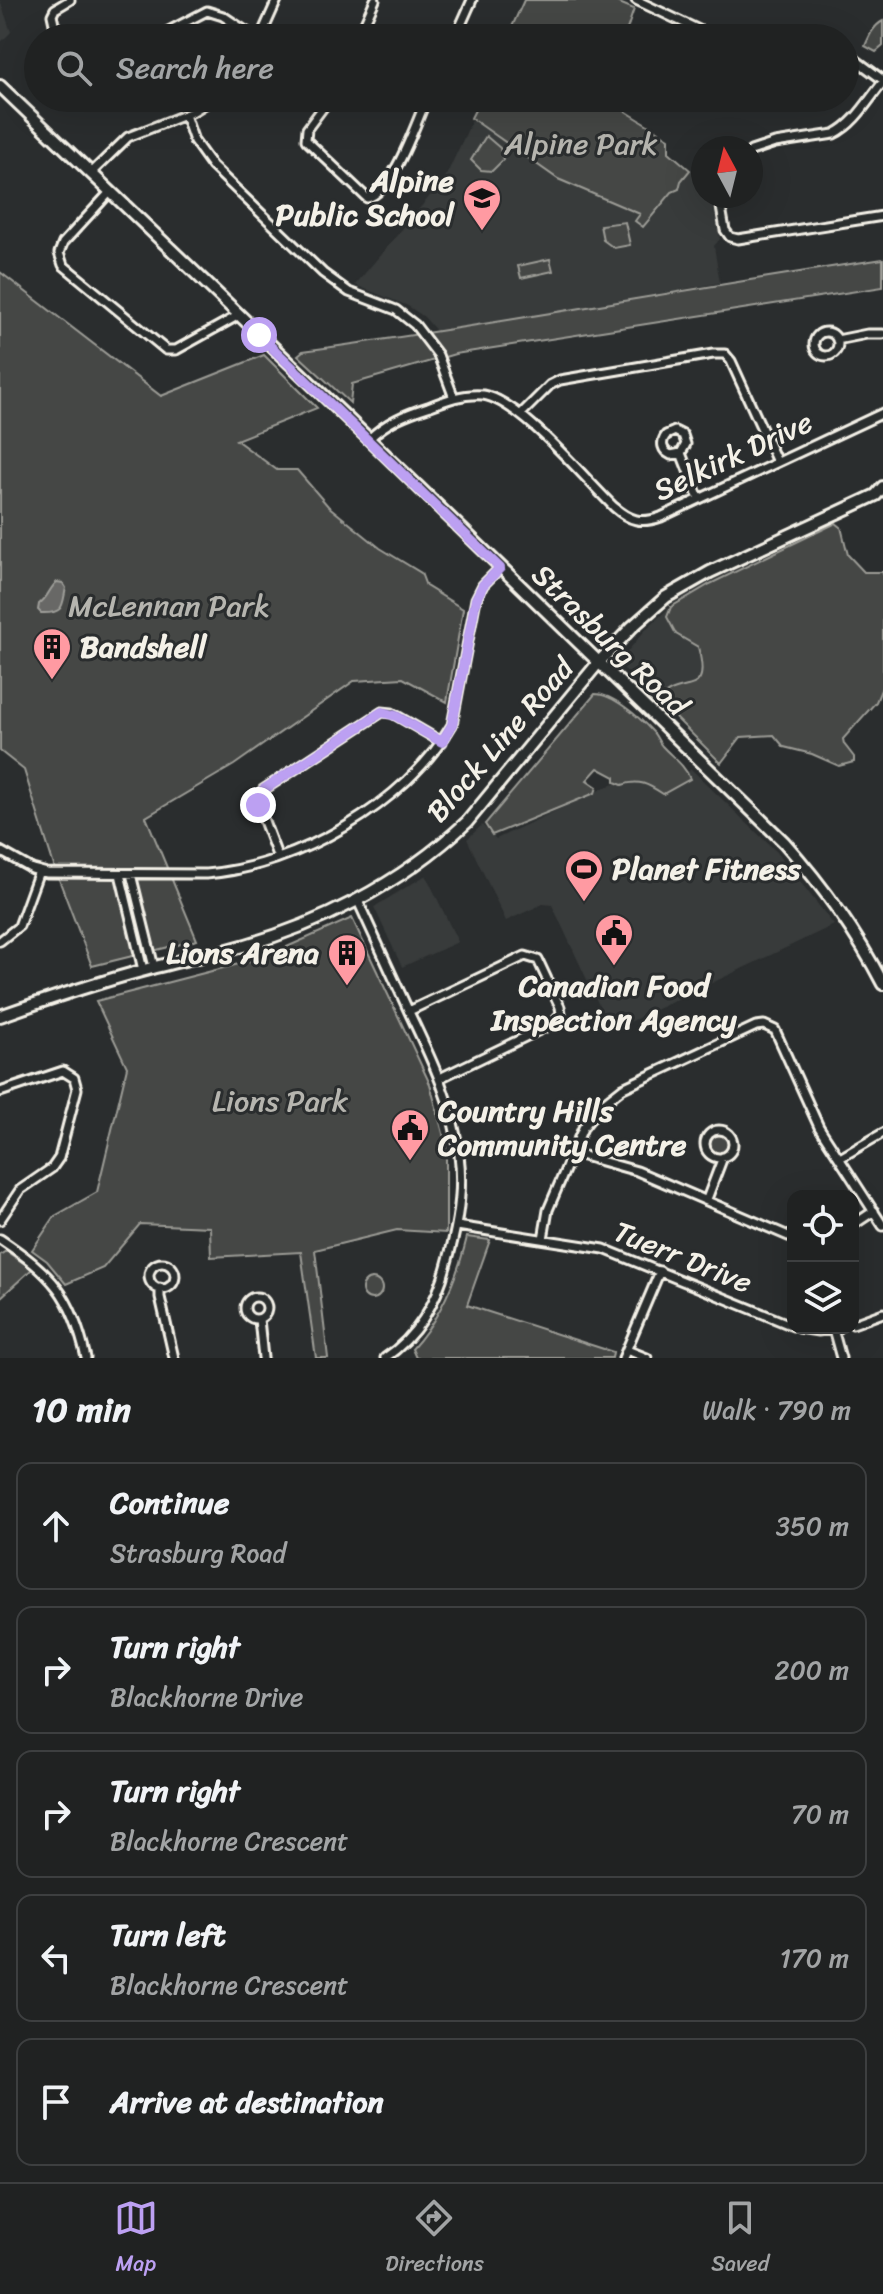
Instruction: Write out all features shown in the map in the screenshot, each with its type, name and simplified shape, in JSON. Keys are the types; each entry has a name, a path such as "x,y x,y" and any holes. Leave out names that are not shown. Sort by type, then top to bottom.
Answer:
{"street":[{"path":"54,24 52,15 55,9 70,0"},
{"path":"265,24 277,0"},
{"path":"364,24 375,0"},
{"path":"461,24 472,0"},
{"path":"636,0 687,24"},
{"path":"182,24 207,11 236,24"},
{"path":"763,147 834,134 851,123 883,81 859,63"},
{"name":"Strasburg Road","path":"0,86 24,109"},
{"name":"Strasburg Road","path":"27,112 734,792 816,878 850,925 883,984"},
{"path":"91,173 128,137 190,112"},
{"path":"320,112 307,129 306,140 367,198 377,194 396,168 421,112"},
{"path":"185,115 194,141 212,166 323,273 349,292 396,310 415,325 438,355 454,398"},
{"path":"110,192 63,243 59,253 63,265 166,350 176,350 239,315"},
{"path":"721,208 725,230 730,237 738,239 883,216"},
{"path":"837,340 883,334"},
{"path":"521,414 550,385 560,380 725,354 777,462"},
{"name":"Selkirk Drive","path":"369,439 397,418 454,398 470,395 497,399 521,414 625,517 634,521 651,521 883,413"},
{"path":"681,453 699,499"},
{"name":"Block Line Road","path":"0,1016 143,970 257,942 358,901 392,881 445,843 467,822 599,662 651,609 685,585 881,493"},
{"path":"0,851 39,871 65,874 232,872 278,858 320,839 377,805 410,777 442,742 452,725 476,599 483,585 500,568"},
{"path":"278,858 258,805 258,797 263,790 382,712 396,716 442,742"},
{"path":"0,941 19,926 39,871"},
{"path":"120,874 143,970"},
{"path":"131,874 154,967"},
{"path":"358,901 440,1078 455,1127 460,1158 457,1226 445,1272 426,1317 410,1338 385,1358"},
{"path":"409,1011 525,956 538,960 555,994 561,1014 555,1023 440,1078"},
{"path":"543,1239 548,1210 590,1116 611,1096 756,1026 764,1025 775,1030 819,1127 883,1226"},
{"path":"0,1092 63,1071 71,1075 77,1084 59,1158 52,1168 20,1190 0,1220"},
{"path":"840,1158 883,1133"},
{"path":"573,1153 637,1171 787,1235"},
{"path":"707,1199 723,1157"},
{"path":"859,1221 874,1211"},
{"name":"Tuerr Drive","path":"457,1226 604,1249 787,1324"},
{"path":"0,1239 33,1262 62,1293 79,1329 86,1358"},
{"path":"647,1358 625,1354 660,1271"},
{"path":"160,1288 174,1358"},
{"path":"859,1322 883,1313"},
{"path":"259,1319 263,1358"},
{"path":"837,1334 841,1358"}],"shaded area":[{"path":"0,0 11,32 0,43"},
{"name":"Alpine Public School","path":"473,118 558,179 649,217 690,170 691,208 714,208 720,239 714,246 720,283 438,333 424,317 408,306 355,285 445,178"},
{"path":"57,582 63,583 66,588 63,604 54,612 41,613 39,604"},
{"path":"673,604 720,656 669,713 618,663 646,629"},
{"path":"691,769 777,852 834,925 611,1031 552,905 543,904 506,921 467,839 482,825 496,839 608,786 643,774 665,792"},
{"path":"426,875 458,942 402,967 374,907"}],"green space":[{"name":"Alpine Park","path":"524,0 612,0 634,9 629,24 513,24"},
{"path":"883,21 883,46 876,52 865,46 874,29"},
{"name":"Alpine Park","path":"474,112 627,112 669,138 669,152 690,170 679,189 672,192 643,227 635,221 640,214 558,179 471,118"},
{"path":"486,136 500,148 503,160 492,171 481,170 471,160"},
{"path":"625,222 630,245 614,248 603,240 600,225"},
{"path":"550,259 553,271 521,278 518,266"},
{"path":"883,259 883,287 455,354 352,384 350,403 298,355 303,351"},
{"name":"McLennan Park","path":"0,272 161,396 264,355 317,408 236,440 277,470 297,470 328,506 380,548 421,573 426,586 463,609 447,702 403,678 354,681 234,765 146,817 197,940 92,966 55,869 24,770 0,751"},
{"path":"836,523 841,527 848,555 864,572 883,572 883,685 876,702 843,739 854,762 839,766 812,754 784,747 774,735 741,737 721,763 659,701 667,693 698,682 701,675 698,647 676,634 667,617 671,607 710,584"},
{"path":"595,694 618,702 640,719 682,765 690,779 663,794 643,784 633,782 622,785 615,782 615,777 598,768 587,780 597,787 595,793 492,835 485,824"},
{"name":"Lions Park","path":"352,918 430,1084 446,1145 446,1233 397,1230 315,1250 328,1358 316,1358 301,1252 211,1257 210,1227 140,1224 103,1268 66,1284 47,1261 32,1250 55,1216 97,1192 127,1067 96,1001 262,958"},
{"path":"719,1135 728,1144 719,1153 710,1144"},
{"path":"467,1237 490,1240 467,1305 613,1352 612,1358 416,1358 412,1349 447,1297"},
{"path":"6,1251 32,1269 0,1298 0,1255"},
{"path":"372,1279 379,1282 382,1289 379,1296 372,1299 365,1296 362,1289 365,1282"}],"place":[{"name":"Alpine Public School","path":"482,232"},
{"name":"Bandshell","path":"52,681"},
{"name":"Planet Fitness","path":"584,903"},
{"name":"Canadian Food Inspection Agency","path":"614,967"},
{"name":"Lions Arena","path":"347,987"},
{"name":"Country Hills Community Centre","path":"410,1162"}],"route":[{"path":"258,805 258,797 263,790 382,712 396,716 442,742 452,725 476,599 483,585 500,568 259,335"}]}
